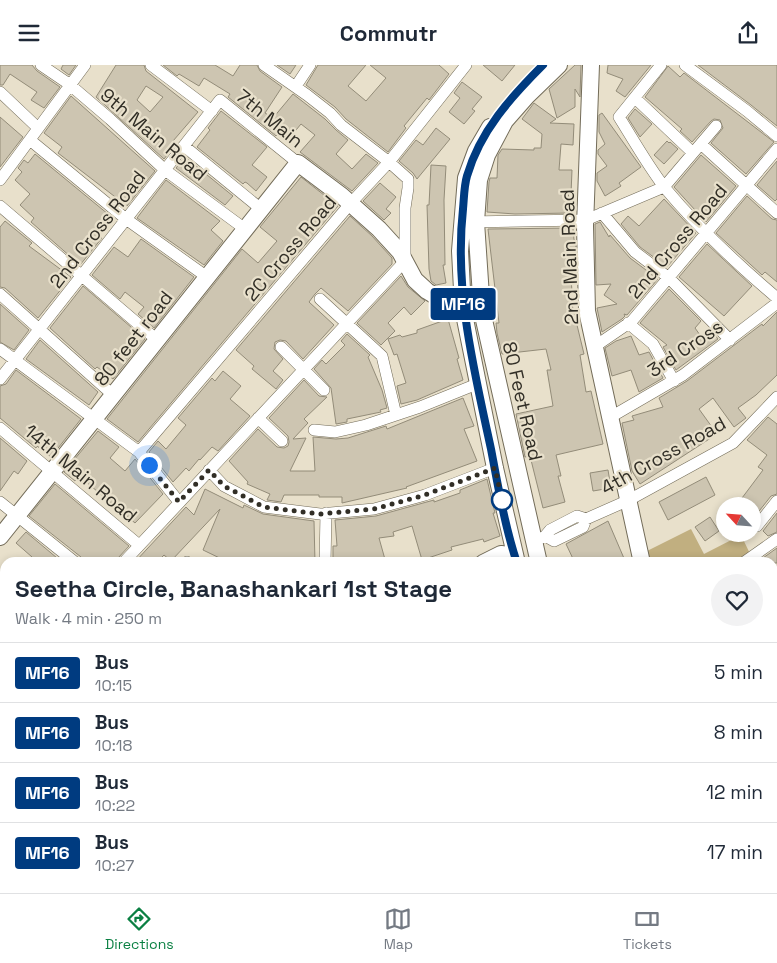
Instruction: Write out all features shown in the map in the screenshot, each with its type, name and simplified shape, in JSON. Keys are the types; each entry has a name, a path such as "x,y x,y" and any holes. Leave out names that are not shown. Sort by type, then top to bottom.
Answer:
{"street":[{"name":"9th Main Road","path":"41,65 69,84 165,170 245,229"},
{"path":"2,174 30,140 69,84 85,65"},
{"path":"151,65 212,111"},
{"path":"128,557 405,261 405,208 408,179 296,86 264,65"},
{"path":"296,86 310,65"},
{"name":"2C Cross Road","path":"138,452 350,204 389,162 466,65"},
{"name":"2nd Main Road","path":"591,65 586,220 587,311 641,557"},
{"path":"661,65 619,117 664,187 706,234 777,298"},
{"path":"685,65 777,136"},
{"name":"80 Feet Road","path":"540,557 540,539 482,311 469,222 466,177 482,153 497,115 518,90 552,66"},
{"path":"0,92 38,128"},
{"path":"635,98 692,153"},
{"name":"2nd Cross Road","path":"0,379 220,100"},
{"name":"7th Main","path":"220,100 298,163"},
{"path":"469,222 586,220 664,187 716,126"},
{"path":"30,140 126,219 207,277"},
{"path":"701,144 777,213"},
{"path":"184,146 261,209"},
{"name":"2nd Cross Road","path":"594,347 628,323 669,278 777,149"},
{"path":"298,163 342,196 379,229 400,252 415,280 427,291 452,306 482,311"},
{"name":"80 feet road","path":"0,537 298,163"},
{"path":"0,206 157,340"},
{"path":"602,213 635,252 669,278 730,340"},
{"name":"80 Feet Road","path":"469,222 460,251 463,309 511,557"},
{"path":"0,294 114,395"},
{"path":"320,299 382,356 396,415"},
{"name":"3rd Cross","path":"609,417 674,381 777,303"},
{"path":"628,323 653,344 674,381"},
{"path":"281,347 324,390"},
{"path":"0,349 138,452 179,502"},
{"path":"314,430 335,432 366,425 477,384"},
{"name":"4th Cross Road","path":"540,539 550,530 577,516 586,519 629,500 733,443 777,397"},
{"path":"258,418 282,441"},
{"name":"14th Main Road","path":"0,428 139,545"},
{"path":"209,470 224,486 264,507 326,513 374,509 425,495 495,468"},
{"path":"761,520 777,501"},
{"path":"0,503 68,557"},
{"path":"325,557 326,513"},
{"path":"513,557 540,539"},
{"path":"752,557 777,539"},
{"path":"495,557 501,554 508,557"}],"shaded area":[{"path":"691,529 704,554 725,543 745,543 752,557 645,557 643,553"}],"building":[{"path":"0,65 32,65 37,71 60,87 44,108 31,100 37,92 10,74 3,85 0,85"},
{"path":"63,65 76,65 69,75 61,69"},
{"path":"116,65 144,65 146,71 198,112 173,141 176,144 164,159 96,97","holes":["146,86 163,97 150,112 137,100"]},
{"path":"163,65 215,65 233,76 240,65 257,65 260,71 282,87 265,113 273,118 293,94 348,140 336,154 352,169 366,154 378,163 352,191 300,152 315,135 301,124 287,141 278,134 276,136 228,97 230,94 204,78 199,86 179,74 177,76"},
{"path":"277,65 296,65 290,74"},
{"path":"318,65 366,65 348,86 366,101 386,78 370,65 439,65 449,74 429,100 427,98 404,126 406,128 388,152 306,85"},
{"path":"483,65 515,65 502,81"},
{"path":"575,65 581,65 580,97 575,89 575,107 557,118 549,89"},
{"path":"608,65 651,65 625,97 616,91 623,79 607,73"},
{"path":"698,65 777,65 777,126 751,105"},
{"path":"668,66 680,77 684,73 774,142 746,174 711,143 723,128 720,120 714,119 711,121 692,142 680,131 682,129 645,97"},
{"path":"462,82 482,97 472,109 475,111 464,124 449,112 460,98 454,93"},
{"path":"71,96 155,171 127,206 58,153 62,147 44,133"},
{"path":"534,103 556,119 550,123 574,124 573,145 561,144 559,170 572,170 571,194 568,189 570,213 515,214 487,212 489,182 490,178 497,178 498,155 502,149 534,150 534,148 541,148 542,134 522,119"},
{"path":"635,109 652,124 640,137 628,118"},
{"path":"221,111 267,147 252,165 267,177 256,191 247,183 243,184 197,147"},
{"path":"602,113 641,167 619,183 621,186 605,196 597,181 597,173 607,166 598,154 598,150 605,144 599,132 599,115"},
{"path":"0,117 23,137 0,167"},
{"path":"436,128 450,139 417,179 399,161 416,140 423,145"},
{"path":"667,141 678,149 664,164 654,155"},
{"path":"35,154 114,219 99,236 102,238 80,265 31,222 34,218 20,205 30,194 15,180 22,172 18,168 24,160 28,163"},
{"path":"701,155 736,186 706,222 674,187"},
{"path":"185,157 233,196 225,205 176,168"},
{"path":"777,161 777,199 775,201 757,185"},
{"path":"431,165 446,166 444,200 445,265 443,265 446,283 436,285 431,281 429,269 427,205 429,205"},
{"path":"301,177 338,206 138,442 107,419 242,249 258,263 277,241 260,227"},
{"path":"166,180 220,221 211,230 223,241 204,265 137,218"},
{"path":"380,183 396,197 386,209 391,213 384,220 363,201"},
{"path":"747,196 772,219 777,220 777,282 765,272 762,275 716,233"},
{"path":"664,199 696,233 667,267 640,247 621,224 628,216 639,226"},
{"path":"350,216 392,258 392,264 348,311 321,288 315,294 309,302 334,325 303,359 286,341 280,340 275,342 274,349 283,359 273,371 283,380 276,389 252,369 254,366 236,350"},
{"path":"5,221 32,243 29,246 71,277 38,318 5,288 0,287 0,227"},
{"path":"600,222 609,237 610,235 630,258 658,279 627,315 624,314 625,316 622,319 602,332 597,308 617,304 604,295 611,284 596,285 595,224"},
{"path":"573,228 576,248 571,249 574,279 571,279 572,291 569,292 584,354 580,355 586,392 591,391 603,444 556,455 561,476 558,476 565,502 543,508 530,456 525,457 516,414 553,406 547,370 551,370 546,349 502,354 497,333 496,323 499,323 488,229"},
{"path":"141,239 194,277 154,328 138,314 144,307 125,292 120,299 92,275 114,247 128,257"},
{"path":"707,244 752,286 724,316 679,277"},
{"path":"401,276 408,287 425,301 411,315 404,307 388,323 395,331 381,345 357,323"},
{"path":"83,286 145,339 113,379 97,367 95,369 50,328"},
{"path":"669,289 701,321 695,328 705,342 715,335 718,339 676,370 663,347 667,345 640,323"},
{"path":"0,304 29,330 14,350 0,342"},
{"path":"777,312 777,375 756,395 738,408 746,418 734,427 713,398 699,409 717,434 640,484 632,471 622,423 634,420 632,416 663,407 659,398 687,381 762,324 763,326"},
{"path":"448,319 463,380 417,400 401,404 397,386 406,383 397,354 394,355 388,339 417,333 417,330"},
{"path":"347,334 370,355 368,357 382,390 387,408 380,410 381,412 347,419 347,422 336,424 331,388 314,369 322,360 326,364 345,345 341,341"},
{"path":"631,336 639,355 649,352 663,378 639,392 631,370 612,376 605,348 616,341"},
{"path":"40,340 98,392 89,405 26,359"},
{"path":"16,370 81,419 51,457 37,446 36,448 0,418 0,386 6,384"},
{"path":"223,371 241,386 230,399 250,416 218,451 212,447 189,471 186,468 173,482 149,452 158,441 166,449 186,425 178,418 212,378 215,381"},
{"path":"304,380 319,396 327,397 304,419 308,423 293,439 306,438 290,471 315,471 313,437 348,438 386,426 387,429 463,398 474,426 464,429 477,461 407,488 342,503 342,497 319,497 319,495 284,495 281,502 267,500 270,494 247,484 248,482 229,461 258,429 277,447 284,448 288,446 288,436 269,418"},
{"path":"768,417 777,424 777,494 771,496 761,509 761,497 743,497 763,470 758,467 767,455 747,440"},
{"path":"98,431 119,447 110,458 125,471 135,459 163,494 135,523 79,476 75,481 64,472"},
{"path":"0,438 27,461 18,474 14,471 0,491"},
{"path":"608,470 611,488 593,491 590,473"},
{"path":"706,477 715,495 668,520 659,502"},
{"path":"487,479 495,513 493,513 500,536 484,542 483,539 451,547 452,550 431,557 421,557 412,526 393,532 394,536 379,538 384,557 333,557 333,546 337,546 335,520 376,516 434,500 434,502 460,493 460,490"},
{"path":"55,484 129,546 119,557 81,557 29,516"},
{"path":"205,489 243,508 244,505 263,514 314,521 315,557 218,557 203,550 220,509 175,557 166,557 164,555 162,557 140,557 186,507 194,515"},
{"path":"777,513 777,532 768,536 763,531"},
{"path":"710,517 716,526 716,533 705,541 695,527"},
{"path":"608,521 623,557 572,557 566,544"},
{"path":"26,532 56,557 32,557 16,543"},
{"path":"777,548 777,557 764,557"}],"bus line":[{"name":"MF16","path":"515,557 477,384 463,309 460,251 461,222 466,177 476,151 497,115 543,65"}],"route":[{"path":"149,465 179,502 209,470 224,486 264,507 320,514 374,509 425,495 495,468 502,500"}]}
